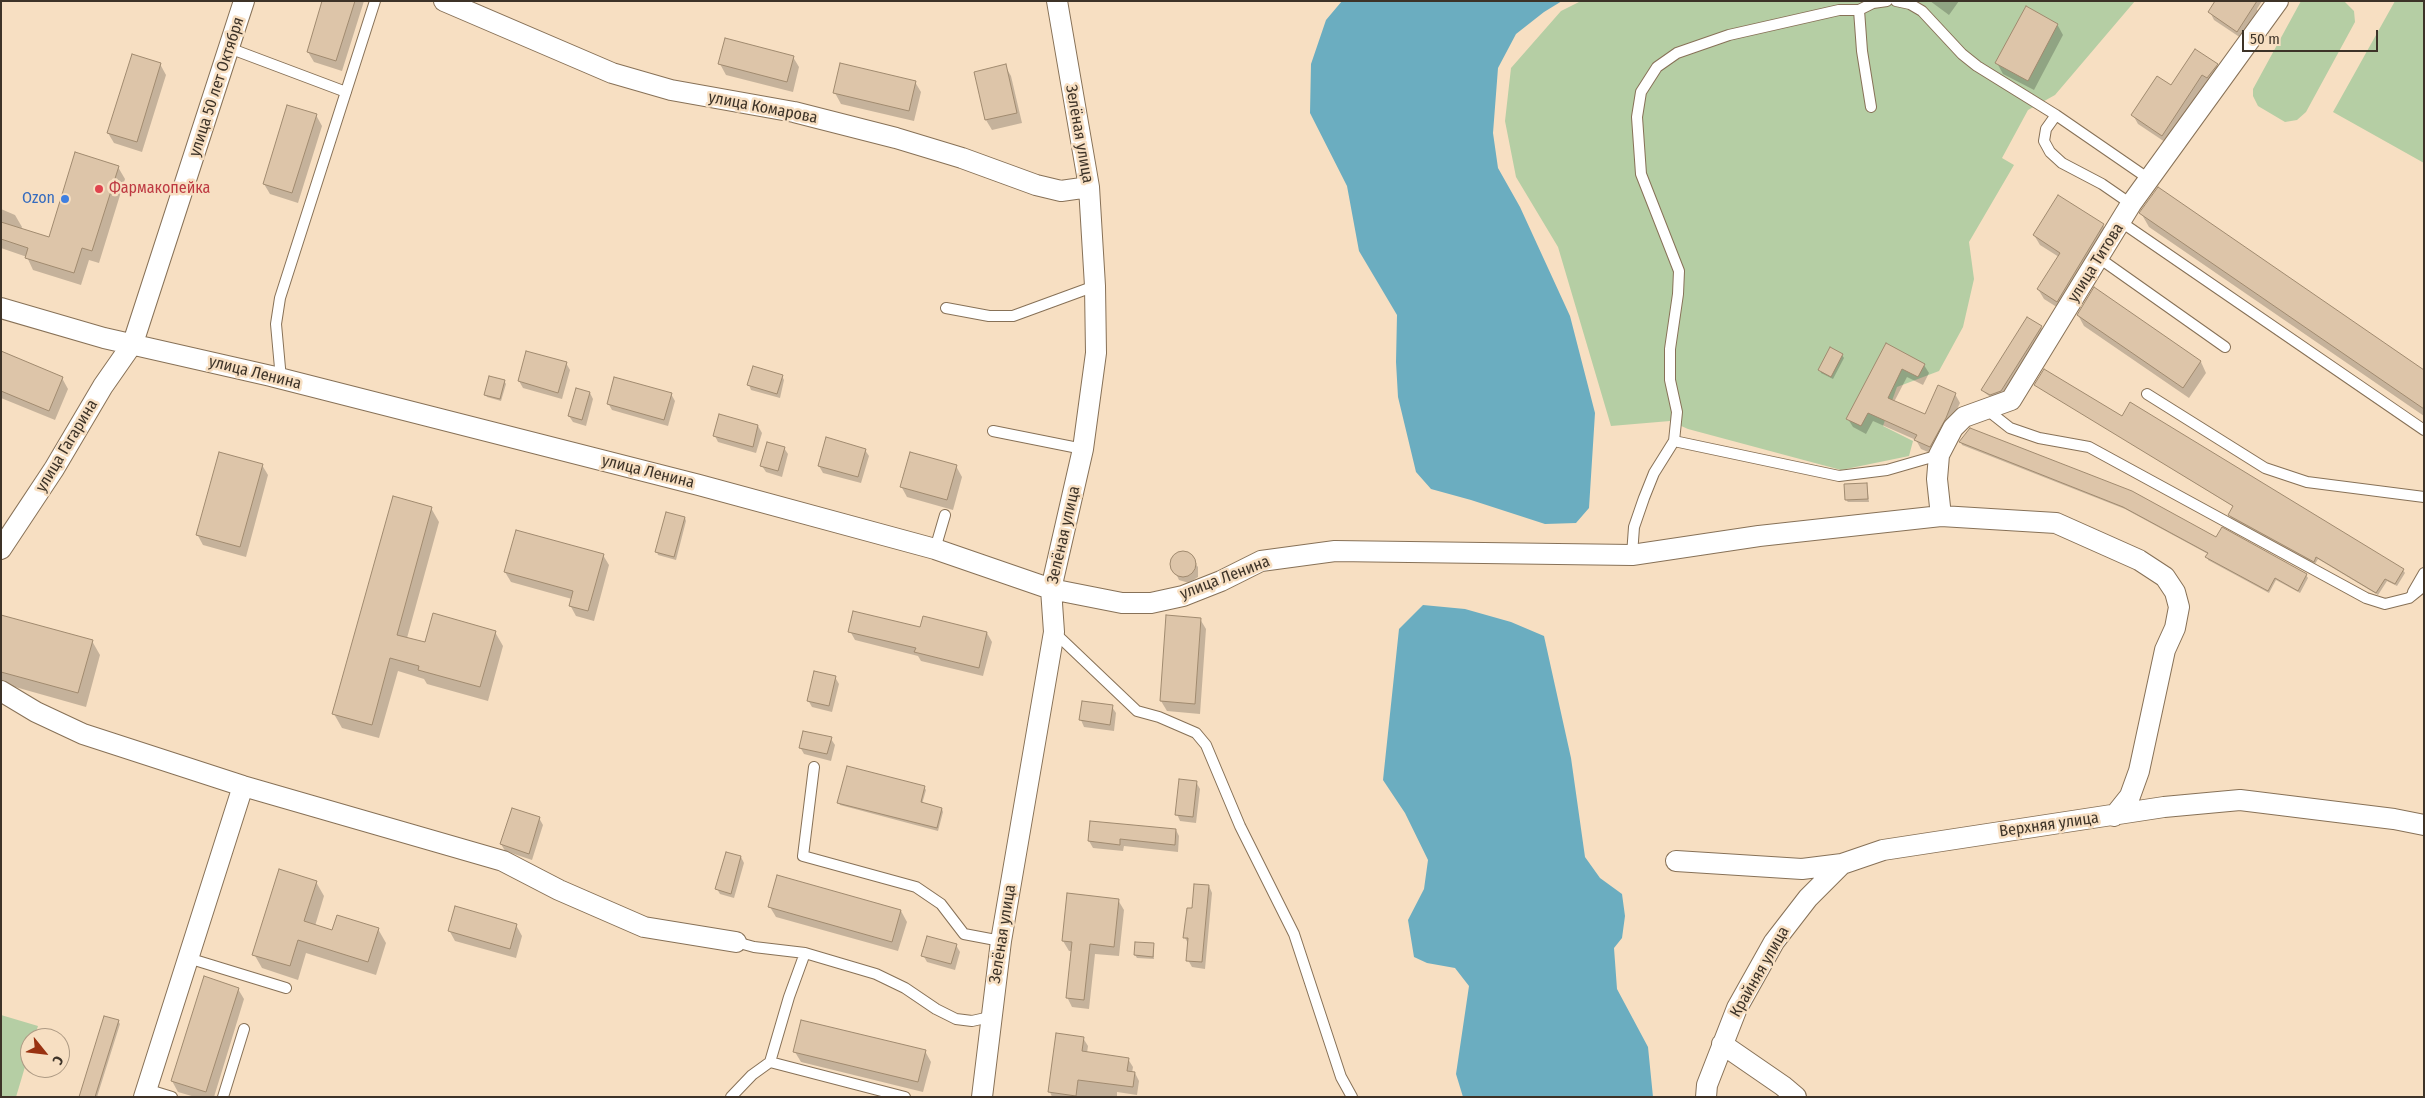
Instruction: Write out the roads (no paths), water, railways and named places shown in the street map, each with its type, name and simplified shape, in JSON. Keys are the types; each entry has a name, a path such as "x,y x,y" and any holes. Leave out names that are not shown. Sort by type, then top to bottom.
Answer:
{"street":[{"name":"улица 50 лет Октября","path":"133,343 244,1"},
{"name":"улица Комарова","path":"444,1 612,73 671,90 794,112 896,138 962,158 1036,185 1061,191 1089,188"},
{"name":"Зелёная улица","path":"982,1097 990,1017 1001,941 1054,632 1051,590 1083,448 1096,353 1095,286 1089,188 1057,1"},
{"name":"улица Титова","path":"1941,516 1937,479 1939,455 1952,428 1964,417 2011,400 2131,204 2278,1"},
{"name":"улица Ленина","path":"1,308 104,338 133,343 281,379 699,484 935,549 1051,590 1122,603 1151,603 1183,596 1221,581 1261,561 1335,551 1632,555 1759,536 1941,516 2056,522 2139,560 2165,577 2175,592 2179,606 2174,628 2165,650 2139,771 2130,796 2114,816"},
{"name":"улица Гагарина","path":"1,549 54,469 103,386 133,343"},
{"path":"1,691 36,712 83,734 243,786 503,861 559,890 644,927 736,942"},
{"path":"2139,771 2143,786 2154,800 2164,807"},
{"path":"145,1093 243,786"},
{"name":"Верхняя улица","path":"1676,861 1802,869 1842,864 1883,850 2164,807 2240,800 2394,819 2424,825"},
{"name":"Крайняя улица","path":"1706,1097 1707,1085 1737,1008 1774,942 1808,898 1842,864"},
{"path":"1722,1044 1796,1097"}],"lane":[{"path":"281,379 276,324 280,298 375,1"},
{"path":"1632,555 1634,527 1654,473 1674,441 1677,412 1670,380 1670,349 1678,294 1679,271 1642,174 1637,117 1641,92 1657,67 1677,53 1729,35 1839,10 1859,10 1873,3 1886,1"},
{"path":"1896,1 1910,2 1922,11 1962,54 1977,66 2056,115 2149,179"},
{"path":"1859,10 1862,51 1871,107"},
{"path":"229,48 346,92"},
{"path":"2056,115 2046,129 2044,141 2050,152 2062,163 2102,184 2131,204"},
{"path":"2121,222 2424,430"},
{"path":"2099,258 2225,347"},
{"path":"946,308 988,316 1013,316 1095,286"},
{"path":"2147,394 2265,468 2307,482 2424,496"},
{"path":"1986,409 2010,428 2032,436 2089,447 2366,598 2385,604 2409,598 2424,586"},
{"path":"992,432 1083,448"},
{"path":"1674,441 1840,476 1887,470 1939,455"},
{"path":"935,549 944,515"},
{"path":"2409,598 2424,574"},
{"path":"1054,632 1137,711 1159,717 1196,733 1206,745 1240,826 1294,934 1341,1077 1352,1097"},
{"path":"814,767 803,856 916,887 941,904 964,934 1001,941"},
{"path":"736,942 754,947 806,953 876,974 905,988 936,1009 956,1019 972,1020 990,1017"},
{"path":"731,1097 752,1075 770,1062 789,997 806,953"},
{"path":"188,958 286,988"},
{"path":"223,1097 244,1029"},
{"path":"770,1062 905,1097"},
{"path":"145,1093 172,1097"}],"water":[{"path":"1342,1 1562,1 1544,12 1516,34 1498,68 1493,133 1498,168 1520,207 1570,316 1595,413 1589,508 1576,523 1545,524 1431,489 1416,472 1398,397 1396,362 1397,315 1359,251 1347,186 1310,113 1311,64 1326,20"},
{"path":"1423,605 1465,609 1511,622 1544,636 1571,758 1585,857 1600,878 1622,894 1625,916 1622,938 1614,948 1617,989 1648,1047 1653,1097 1463,1097 1456,1074 1469,986 1455,968 1427,963 1414,957 1408,920 1424,889 1428,860 1405,813 1383,780 1399,629"}],"place":[{"name":"Фармакопейка","path":"99,189"},
{"name":"Ozon","path":"65,199"}]}
